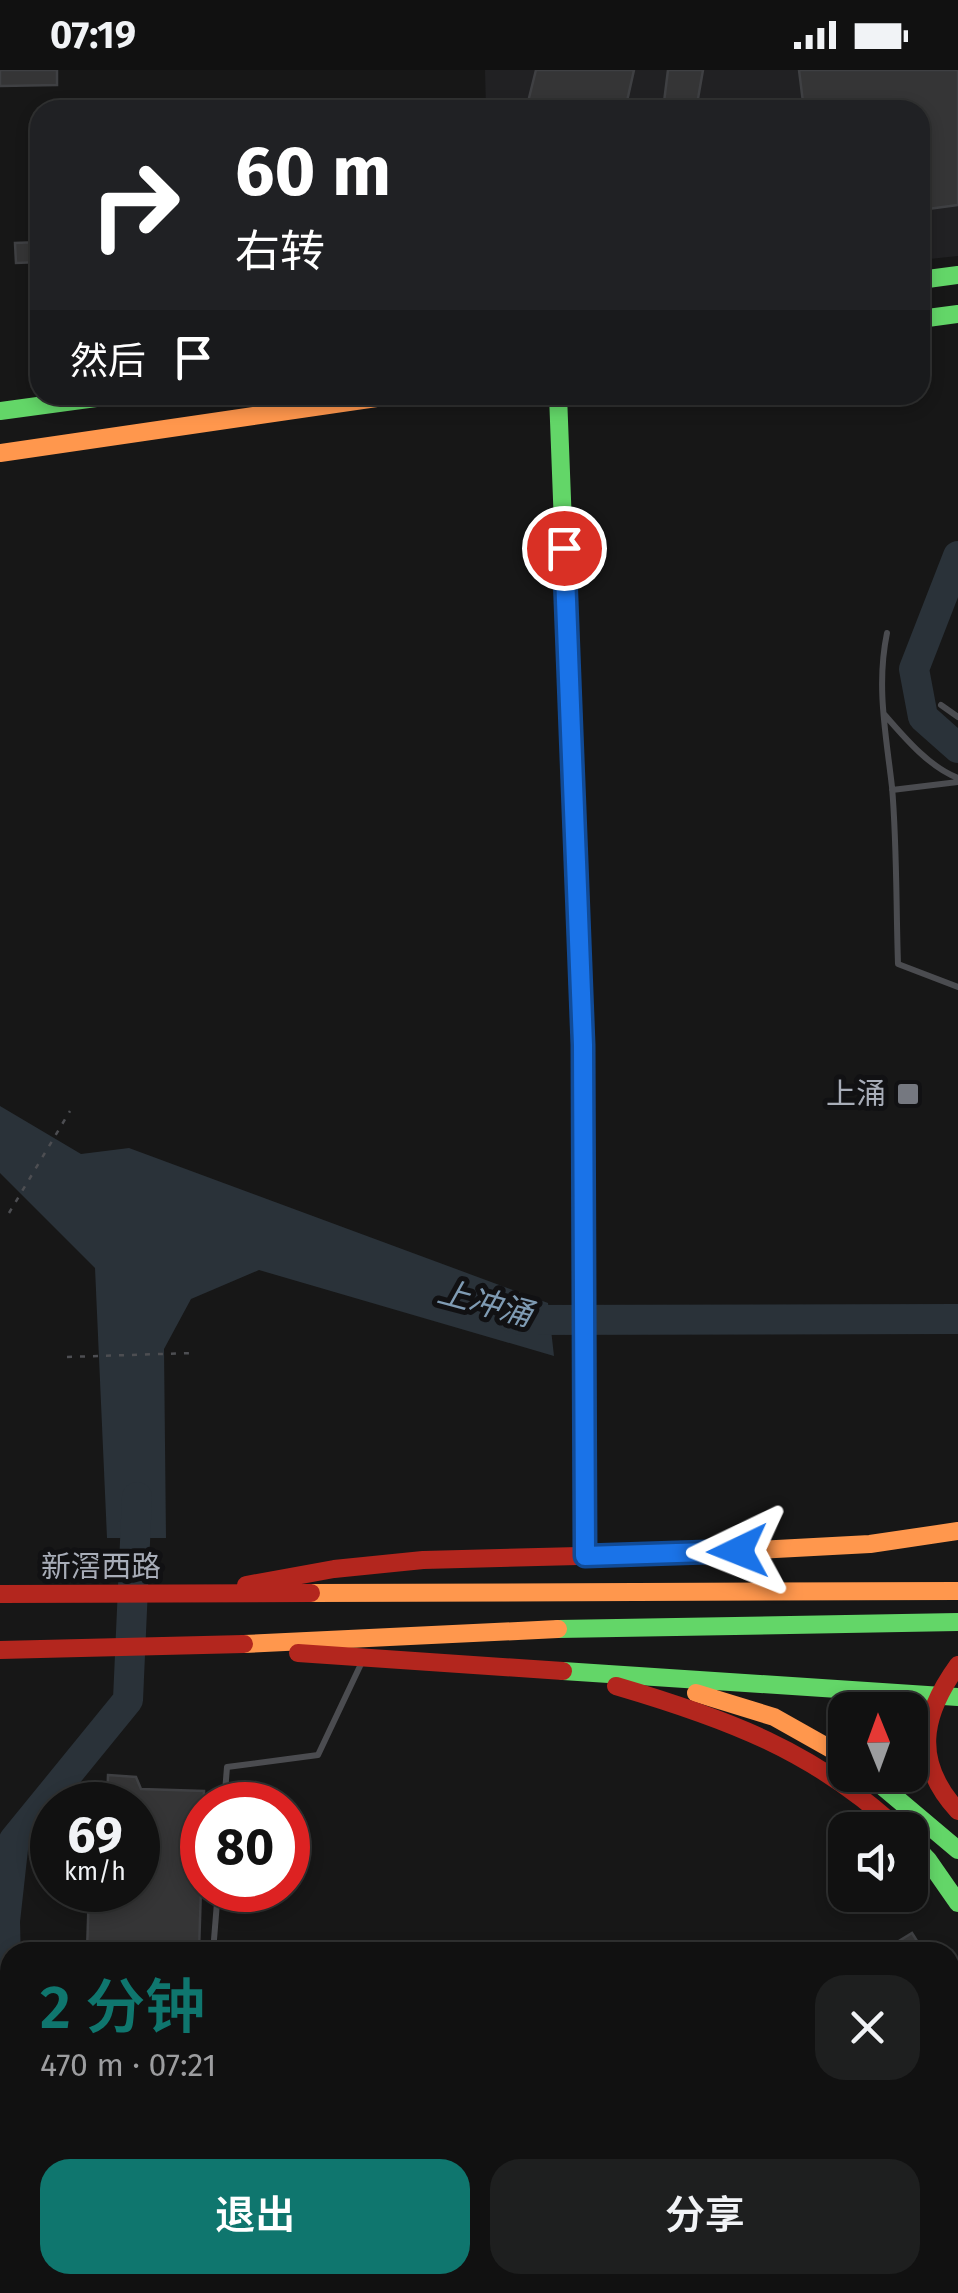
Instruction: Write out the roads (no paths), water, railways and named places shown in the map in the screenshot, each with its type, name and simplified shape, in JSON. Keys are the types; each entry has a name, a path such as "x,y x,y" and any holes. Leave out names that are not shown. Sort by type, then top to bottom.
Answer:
{"main road":[{"path":"930,279 958,275"},
{"path":"930,318 958,314"},
{"path":"0,410 39,405"},
{"path":"0,453 329,405"},
{"path":"558,405 583,1045 585,1556"},
{"path":"873,1543 958,1523"},
{"path":"202,1595 298,1573 347,1568 814,1548 958,1531"},
{"path":"202,1595 958,1591"},
{"name":"新滘西路","path":"0,1594 202,1595"},
{"path":"0,1650 213,1646 474,1631 958,1622"},
{"path":"213,1646 958,1697"},
{"path":"958,1665 933,1704 924,1744 930,1768 958,1811"},
{"path":"532,1670 614,1678 711,1696 776,1718 828,1745"},
{"path":"532,1670 615,1686 708,1712 825,1766 878,1812"},
{"path":"890,1792 958,1850"},
{"path":"928,1864 958,1903"}],"lane":[{"path":"887,634 880,666 892,790 898,964 958,988"},
{"path":"941,705 958,718"},
{"path":"882,712 902,735 958,780"},
{"path":"892,790 958,780"},
{"path":"226,1782 228,1767 318,1755 364,1658"},
{"path":"214,1942 216,1912"}],"water":[{"path":"0,1106 81,1154 129,1148 548,1303 554,1356 259,1270 191,1299 164,1349 166,1538 107,1538 95,1268 0,1173"}],"waterway":[{"path":"958,556 914,669 923,717 958,748"},
{"name":"上冲涌","path":"512,1317 958,1319"},
{"path":"5,1942 14,1840 128,1700 137,1497"}],"place":[{"name":"上涌","path":"908,1094"}]}
